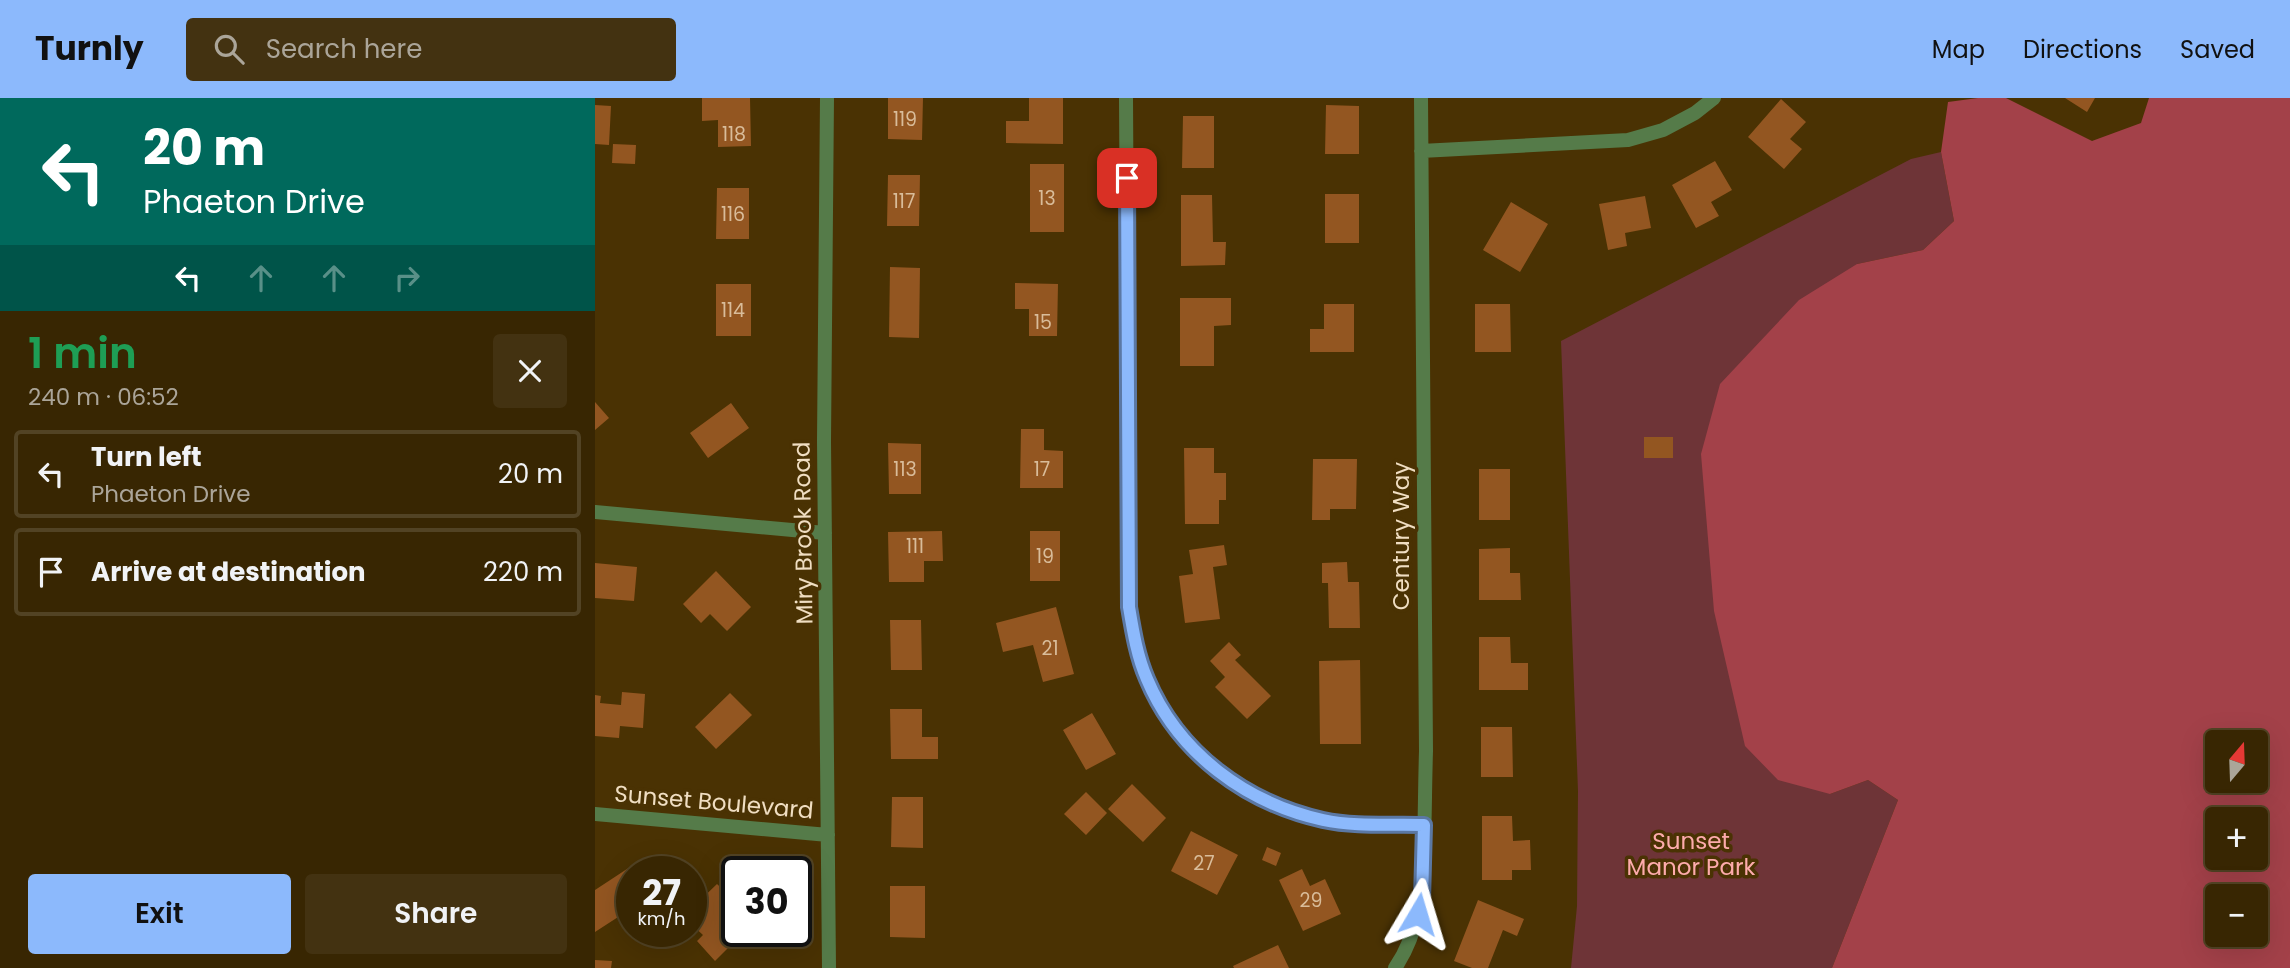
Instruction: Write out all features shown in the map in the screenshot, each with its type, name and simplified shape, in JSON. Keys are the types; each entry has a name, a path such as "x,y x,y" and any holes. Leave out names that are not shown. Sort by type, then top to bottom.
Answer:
{"street":[{"name":"Miry Brook Road","path":"827,98 825,533 829,968"},
{"path":"1126,98 1129,607 1135,643 1147,679 1167,716 1192,749 1220,774 1252,794 1290,811 1326,821 1424,825"},
{"name":"Century Way","path":"1395,968 1415,929 1422,900 1426,738 1420,98"},
{"path":"1421,151 1628,140 1663,130 1695,113 1714,98"},
{"path":"595,512 825,533"},
{"name":"Sunset Boulevard","path":"595,814 828,835"}],"green space":[{"name":"Sunset Manor Park","path":"1941,152 1954,221 1923,250 1857,264 1830,794 1868,780 1898,800 1832,968 1571,968 1577,906 1578,791 1561,341 1911,159"}],"shaded area":[{"path":"2006,98 2092,141 2141,123 2149,98 2290,98 2290,968 1832,968 1898,800 1868,780 1830,794 1778,780 1745,746 1714,611 1701,454 1720,384 1799,300 1857,264 1923,250 1954,221 1941,152 1948,102"}],"building":[{"path":"702,98 750,98 751,146 718,147 718,120 702,121"},
{"path":"888,98 923,98 922,140 888,139"},
{"path":"1029,98 1063,98 1063,144 1006,143 1006,121 1029,121"},
{"path":"2065,98 2095,98 2087,112"},
{"path":"1781,99 1806,122 1790,139 1802,149 1784,169 1748,137"},
{"path":"595,105 611,106 609,145 595,144"},
{"path":"1326,105 1359,106 1359,154 1325,154"},
{"path":"1183,116 1214,116 1214,168 1182,168"},
{"path":"613,144 636,145 635,164 612,163"},
{"path":"1715,161 1732,190 1711,202 1719,216 1696,228 1672,185"},
{"path":"1030,164 1064,164 1064,232 1030,232"},
{"path":"888,175 920,175 919,226 887,226"},
{"path":"717,188 749,188 749,239 716,239"},
{"path":"1325,194 1359,194 1359,243 1325,243"},
{"path":"1181,195 1212,195 1213,242 1226,242 1225,265 1181,266"},
{"path":"1645,196 1651,228 1625,233 1627,246 1608,250 1599,204"},
{"path":"1511,202 1548,224 1520,272 1483,250"},
{"path":"890,267 920,268 919,338 889,337"},
{"path":"1015,283 1058,284 1057,336 1029,336 1029,309 1015,309"},
{"path":"716,284 751,284 751,336 716,336"},
{"path":"1180,298 1231,298 1231,325 1214,326 1214,366 1180,366"},
{"path":"1324,304 1354,304 1354,352 1310,352 1310,329 1324,329"},
{"path":"1475,304 1510,304 1511,352 1475,352"},
{"path":"595,402 609,418 595,430"},
{"path":"731,403 749,428 708,458 690,433"},
{"path":"1021,429 1044,429 1044,450 1063,451 1063,488 1020,488"},
{"path":"1644,437 1673,437 1673,458 1644,458"},
{"path":"888,443 921,444 921,494 889,494"},
{"path":"1184,448 1214,448 1214,473 1226,473 1226,500 1219,500 1219,524 1185,524"},
{"path":"1313,459 1357,459 1356,509 1330,509 1330,520 1312,520"},
{"path":"1479,469 1510,469 1510,520 1479,520"},
{"path":"942,531 943,561 924,561 924,582 889,582 888,532"},
{"path":"1030,531 1060,531 1060,581 1030,581"},
{"path":"1224,545 1227,565 1213,567 1220,619 1185,623 1179,576 1193,574 1189,550"},
{"path":"1510,548 1510,573 1520,573 1521,600 1479,600 1479,549"},
{"path":"1347,562 1348,582 1359,582 1360,628 1329,628 1328,583 1322,583 1322,563"},
{"path":"595,563 637,567 634,601 595,598"},
{"path":"716,571 751,607 727,631 710,614 701,623 683,604"},
{"path":"1056,607 1074,674 1043,682 1033,645 1003,652 996,623"},
{"path":"890,620 921,620 922,670 891,670"},
{"path":"1479,637 1510,637 1511,663 1528,663 1528,690 1479,690"},
{"path":"1229,642 1241,655 1235,660 1271,696 1247,719 1215,687 1225,677 1210,661"},
{"path":"1360,660 1361,744 1320,744 1319,661"},
{"path":"622,692 645,694 643,728 620,726 619,738 595,736 595,695 601,696 600,703 621,705"},
{"path":"730,693 752,715 716,749 695,727"},
{"path":"890,709 922,709 922,737 938,737 938,759 891,759"},
{"path":"1092,713 1116,754 1086,770 1063,730"},
{"path":"1481,727 1512,727 1513,777 1481,777"},
{"path":"1132,784 1166,818 1143,842 1108,809"},
{"path":"1086,792 1107,813 1086,835 1064,814"},
{"path":"892,797 923,797 923,848 891,847"},
{"path":"1482,816 1512,816 1513,841 1530,840 1531,870 1512,870 1512,880 1482,880"},
{"path":"1191,831 1238,855 1217,895 1171,871"},
{"path":"1267,847 1281,853 1276,866 1262,860"},
{"path":"1302,869 1310,886 1325,879 1341,914 1303,931 1279,880"},
{"path":"616,876 616,918 595,932 595,890"},
{"path":"717,884 721,888 721,947 729,947 715,961 702,947 707,947 707,894"},
{"path":"890,886 925,886 925,938 890,937"},
{"path":"1478,900 1524,919 1517,936 1503,930 1488,968 1472,968 1454,961"},
{"path":"1278,945 1289,968 1233,966"},
{"path":"595,960 612,961 611,968 595,968"}],"route":[{"path":"1127,178 1129,607 1135,643 1147,679 1167,716 1192,749 1220,774 1252,794 1290,811 1326,821 1424,825 1422,900 1418,914"}]}
